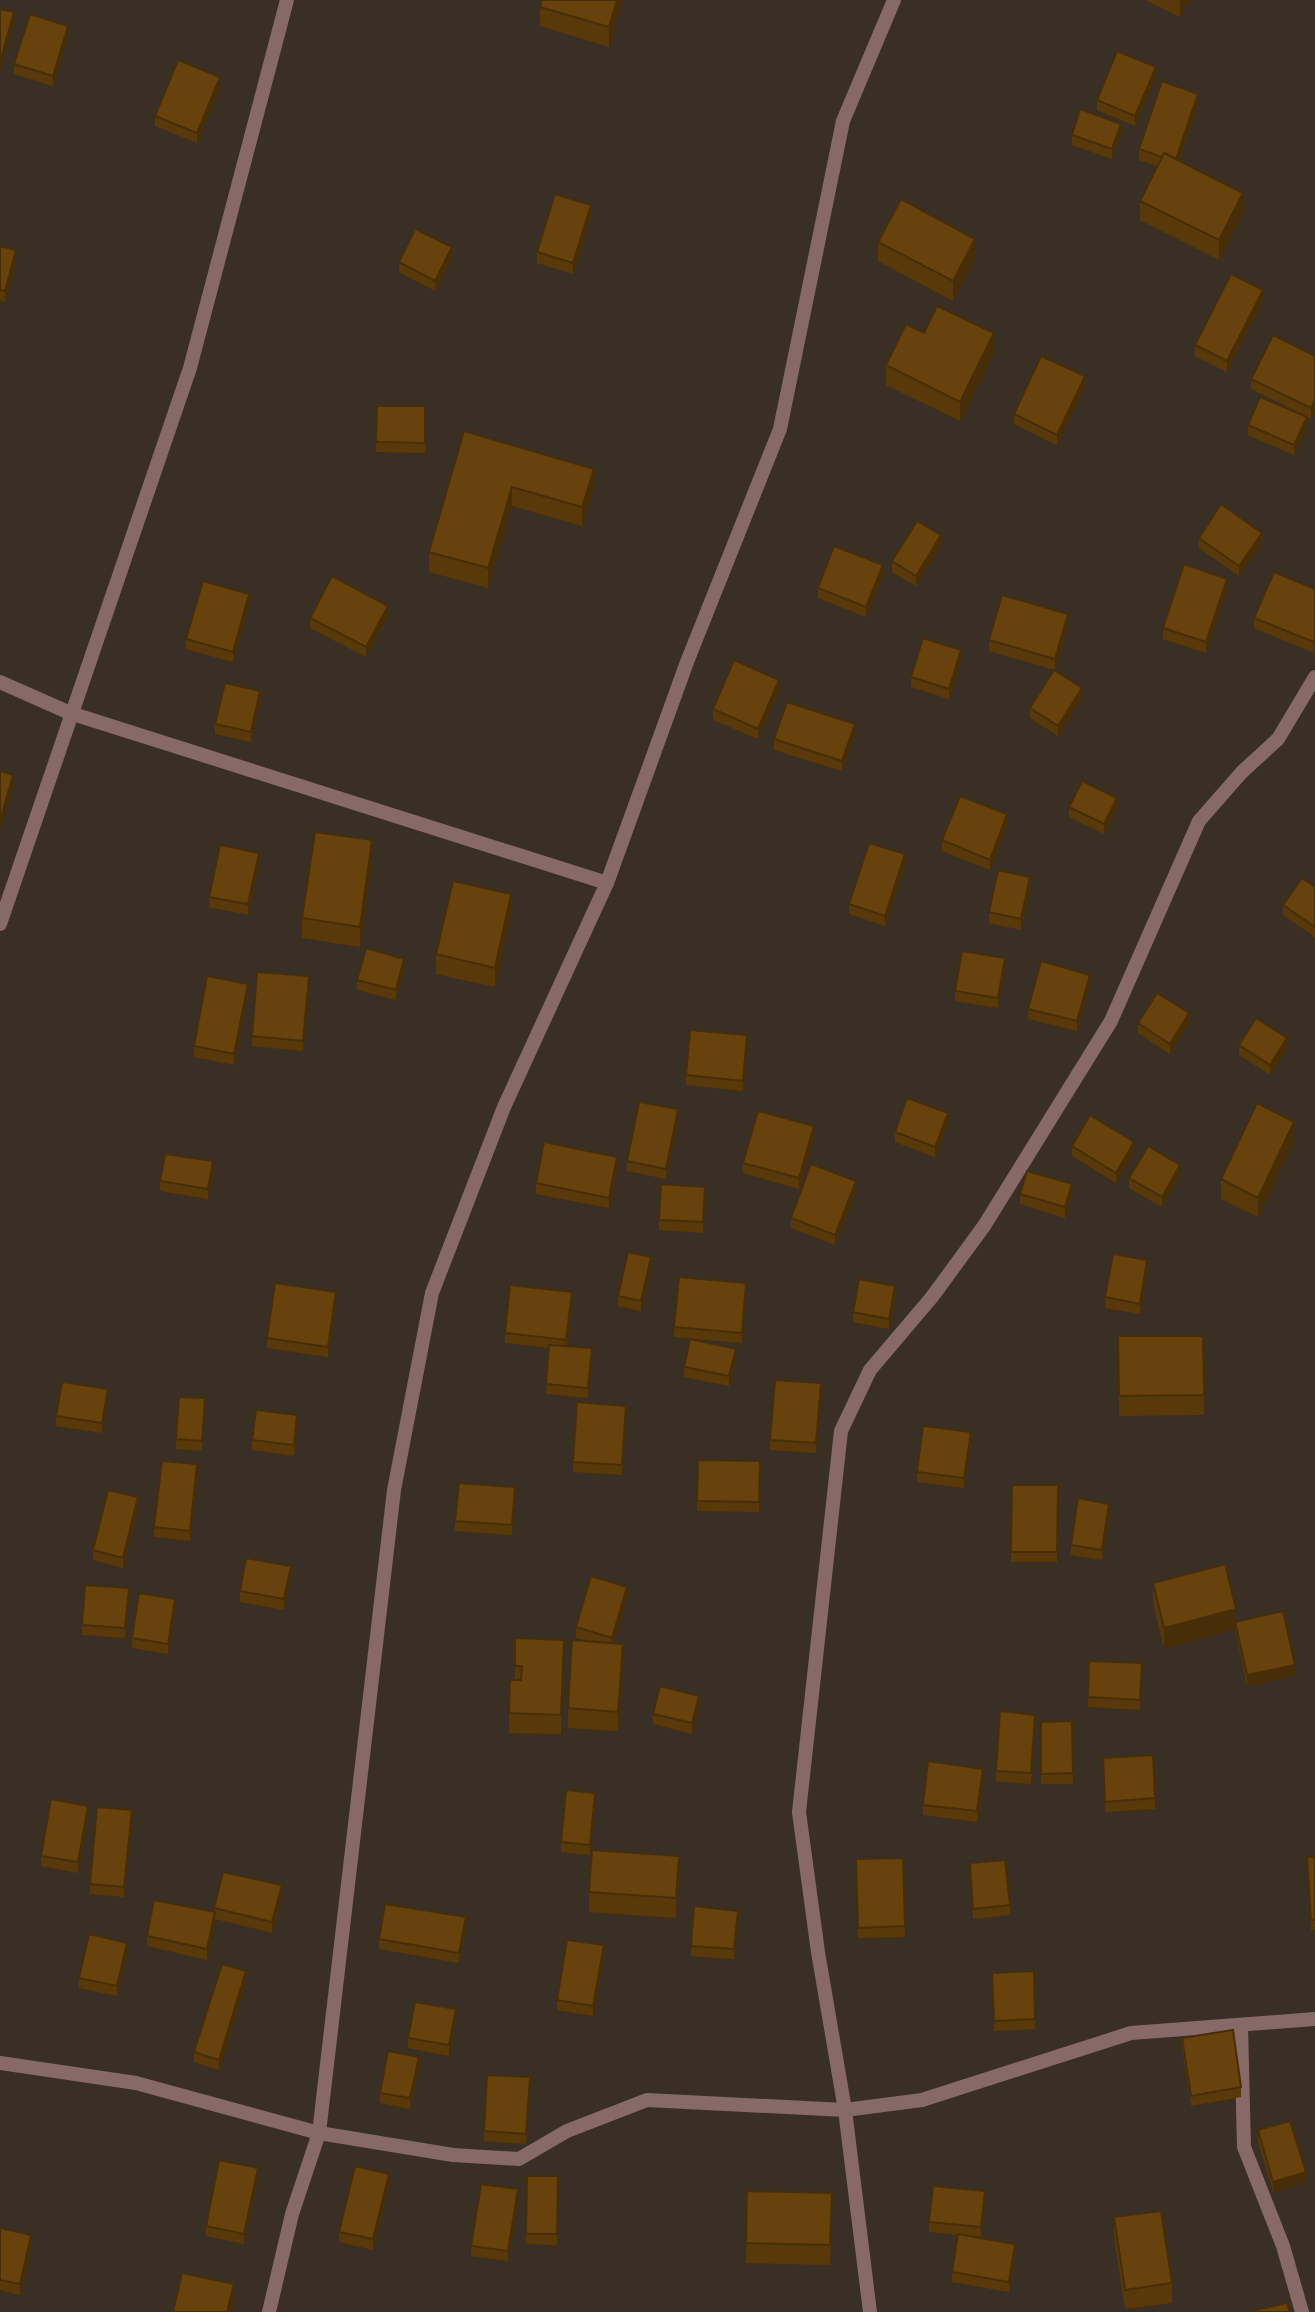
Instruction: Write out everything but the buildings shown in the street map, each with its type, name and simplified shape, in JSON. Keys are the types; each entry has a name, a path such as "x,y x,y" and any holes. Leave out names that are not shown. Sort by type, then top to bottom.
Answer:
{"street":[{"path":"0,924 190,368 287,0"},
{"path":"269,2312 292,2214 319,2133 394,1490 432,1293 503,1107 607,883 687,662 780,429 843,121 894,0"},
{"path":"870,2312 845,2110 818,1952 799,1812 841,1431 870,1370 932,1297 984,1226 1111,1021 1199,821 1242,772 1278,739 1315,677"},
{"path":"0,682 70,713 607,883"},
{"path":"0,2063 136,2083 319,2133 453,2155 519,2160 567,2131 647,2100 845,2110 922,2100 1131,2033 1315,2019"},
{"path":"1241,2025 1244,2147 1283,2246 1301,2312"}]}
